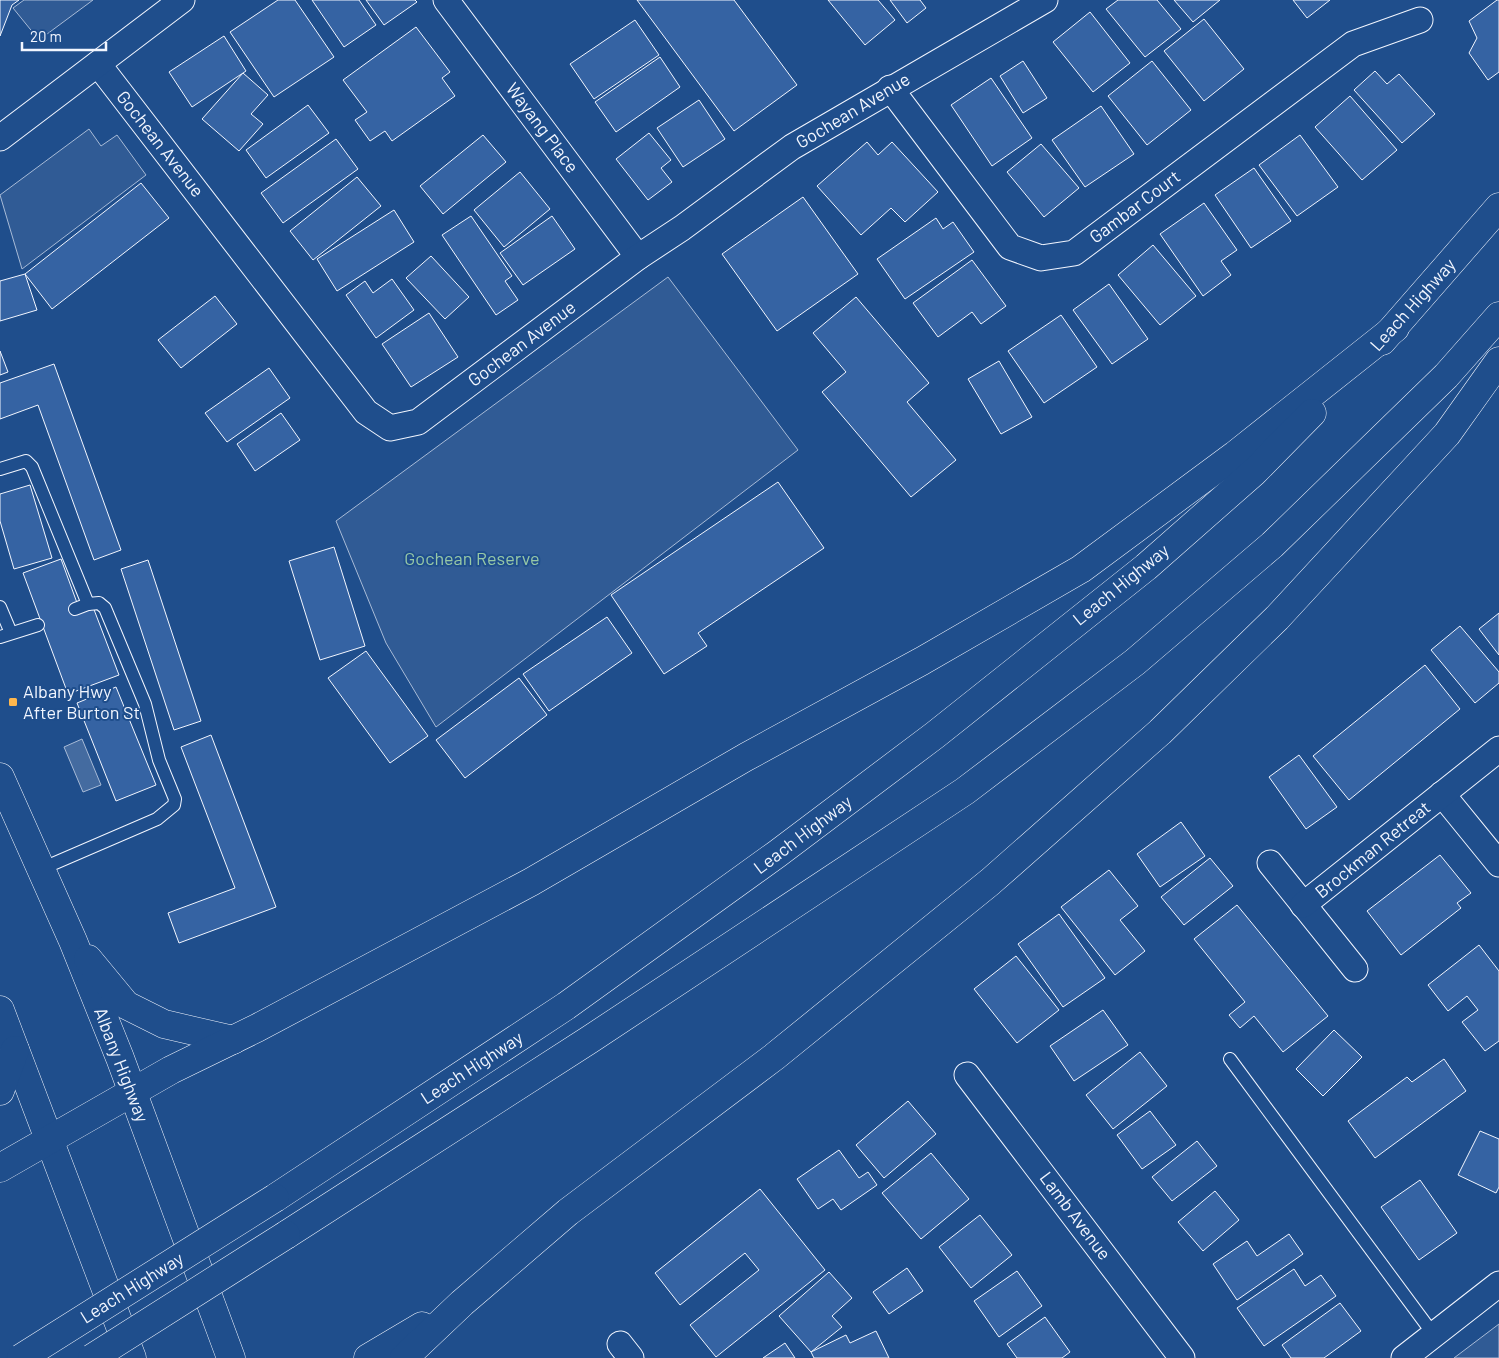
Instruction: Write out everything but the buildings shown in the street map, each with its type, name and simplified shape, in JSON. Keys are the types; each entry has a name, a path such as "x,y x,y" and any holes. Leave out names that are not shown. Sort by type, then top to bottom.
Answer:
{"highway":[{"name":"Leach Highway","path":"21,1358 275,1198 566,1006 777,854 935,735 1146,567 1254,472 1395,328 1499,207"},
{"path":"92,1358 589,1040 972,786 1135,662 1272,545 1446,376 1499,316"},
{"path":"0,1168 171,1070 233,1040 531,882 746,757 922,661 1081,569 1235,455 1395,328"},
{"path":"404,1358 462,1303 568,1212 774,1057 990,882 1160,732 1277,618 1447,434 1499,361"},
{"name":"Albany Highway","path":"0,777 72,941 133,1093 231,1358"},
{"path":"72,941 126,1005 164,1024 233,1040"},
{"path":"0,1010 132,1358"},
{"path":"0,1091 15,1050"},
{"path":"368,1358 462,1303"}],"street":[{"path":"0,138 182,0"},
{"name":"Wayang Place","path":"446,0 638,257"},
{"name":"Gochean Avenue","path":"98,64 366,412 390,428 418,422 638,257 682,228 792,147 890,88 1044,0"},
{"name":"Gambar Court","path":"890,88 1010,247 1041,258 1074,253 1353,44 1420,20"},
{"name":"Brockman Retreat","path":"1303,905 1499,749"},
{"name":"Brockman Retreat","path":"1442,794 1499,864"},
{"name":"Brockman Retreat","path":"1270,863 1355,969"},
{"name":"Lamb Avenue","path":"967,1075 1182,1358"},
{"path":"1404,1358 1499,1284"}],"lane":[{"path":"0,469 26,461 32,466 88,604"},
{"path":"41,869 157,819 174,805 175,799 159,760 145,704 105,608 99,603 88,604 75,609"},
{"path":"0,607 5,635 38,625"},
{"path":"1230,1059 1434,1335"}],"shaded area":[{"path":"24,0 93,0 39,40 13,8"},
{"path":"89,129 101,146 117,135 146,175 22,269 0,195"},
{"name":"Gochean Reserve","path":"668,277 798,450 436,727 386,643 336,521"},
{"path":"82,739 101,785 83,792 64,747"},
{"path":"1499,1324 1499,1358 1454,1358"}],"place":[{"name":"Albany Hwy After Burton St","path":"13,702"}]}
